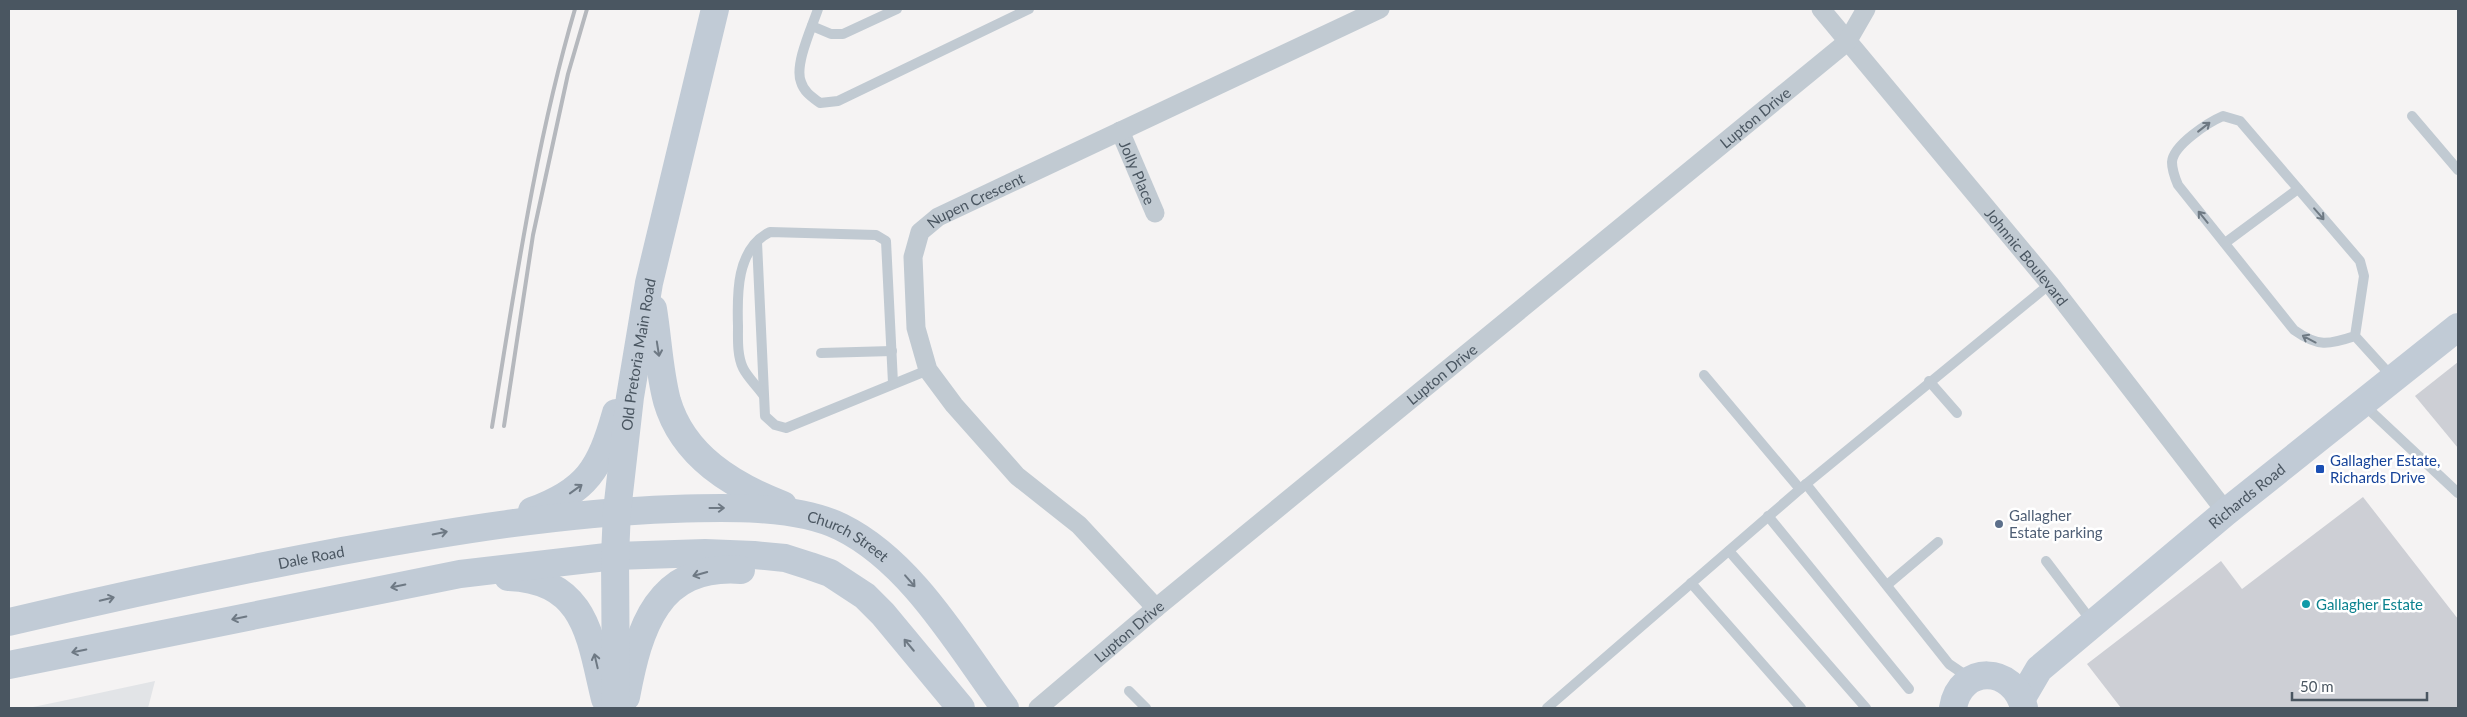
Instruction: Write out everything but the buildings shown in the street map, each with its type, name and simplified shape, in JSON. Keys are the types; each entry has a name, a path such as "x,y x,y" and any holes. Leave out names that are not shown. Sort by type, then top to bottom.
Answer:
{"main road":[{"name":"Old Pretoria Main Road","path":"616,708 615,556 617,511 629,407 647,292 715,9"},
{"path":"647,292 667,400 684,436 706,462 738,485 811,516"},
{"path":"500,523 562,498 583,484 591,474 609,436 647,292"},
{"name":"Richards Road","path":"2017,696 2039,669 2226,512 2458,327"},
{"name":"Church Street","path":"617,511 725,508 760,510 811,516 837,525 859,536 890,560 922,594 1005,708"},
{"name":"Dale Road","path":"9,622 254,568 500,523 617,511"},
{"path":"9,665 460,574 615,556 704,553 772,557 796,561 830,573 852,587 883,614 961,708"},
{"path":"624,708 636,656 653,611 669,590 686,578 708,572 737,570 772,573 852,587"},
{"path":"427,580 513,578 548,584 562,592 575,606 585,623 607,708"},
{"path":"1960,695 1983,675 1995,676 2017,696"}],"street":[{"name":"Nupen Crescent","path":"1156,608 1079,525 1028,487 1013,472 948,398 928,370 919,343 914,304 914,250 923,228 938,216 1380,9"},
{"name":"Johnnic Boulevard","path":"1821,9 2050,284 2226,512"},
{"path":"1847,42 1866,9"},
{"name":"Lupton Drive","path":"1038,708 1156,608 1847,42"},
{"name":"Jolly Place","path":"1120,131 1154,213"}],"lane":[{"path":"818,9 801,62 800,82 809,95 820,103 838,101 1029,9"},
{"path":"812,26 831,34 844,34 897,9"},
{"path":"2223,116 2240,122 2360,261 2364,276 2355,336 2338,342 2321,344 2310,341 2294,330 2178,185 2172,162 2174,154 2180,146 2213,120 2223,116"},
{"path":"2412,116 2458,170"},
{"path":"2225,243 2298,189"},
{"path":"764,396 743,368 738,350 740,277 746,256 757,242 770,232 882,237 888,247 893,383"},
{"path":"757,242 765,416 775,425 786,428 928,370"},
{"path":"1546,708 1803,486 1929,381 2050,284"},
{"path":"2355,336 2394,379"},
{"path":"821,353 892,351"},
{"path":"1704,375 1803,486 1887,585 1949,664 1960,695"},
{"path":"1929,381 1957,413"},
{"path":"2363,404 2458,493"},
{"path":"1768,516 1909,689"},
{"path":"1887,585 1938,542"},
{"path":"1729,551 1866,708"},
{"path":"2046,561 2094,624"},
{"path":"1692,583 1801,708"},
{"path":"1949,664 1960,695"},
{"path":"1129,691 1146,708"}],"shaded area":[{"path":"155,681 148,708 28,708 62,701"}],"railway":[{"path":"492,427 537,164 548,112 575,9"},
{"path":"504,426 533,235 568,74 587,9"}],"place":[{"name":"Gallagher Estate, Richards Drive","path":"2320,469"},
{"name":"Gallagher Estate parking","path":"1999,524"},
{"name":"Gallagher Estate","path":"2306,604"}]}
